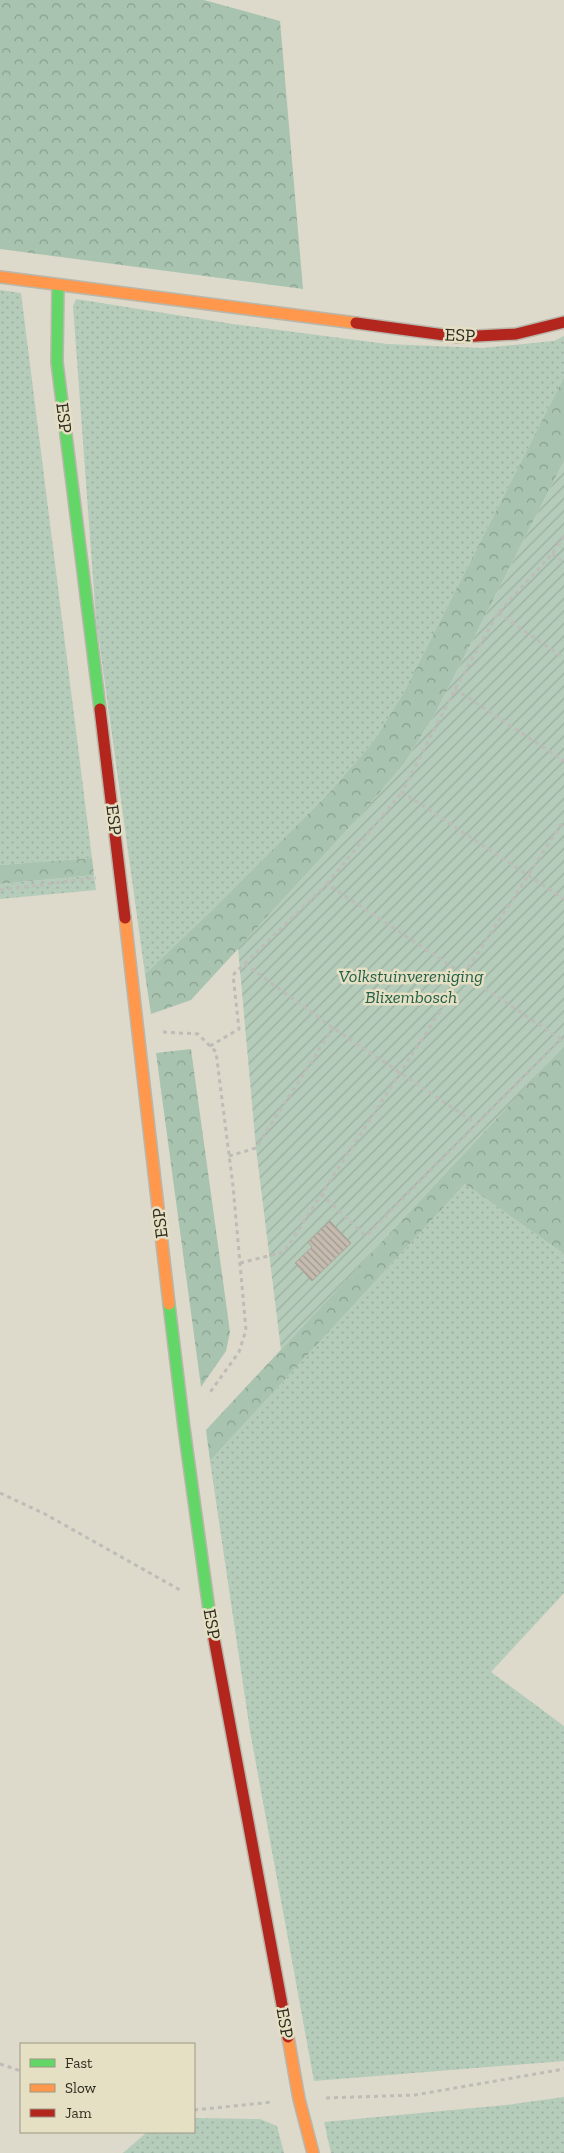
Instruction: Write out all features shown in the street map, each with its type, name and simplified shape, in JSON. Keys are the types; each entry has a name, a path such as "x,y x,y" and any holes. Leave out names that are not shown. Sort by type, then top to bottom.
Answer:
{"street":[{"name":"ESP","path":"0,277 460,337 516,334 564,322"},
{"name":"ESP","path":"58,285 57,362 121,874 137,1031 184,1428 208,1605 298,2099 313,2153"}],"path":[{"path":"210,1046 239,1029 233,975 327,884 402,792 455,689 498,613 552,554 564,536"},
{"path":"552,554 564,562"},
{"path":"498,613 564,658"},
{"path":"455,689 564,761"},
{"path":"402,792 564,900"},
{"path":"240,1262 284,1252 564,820"},
{"path":"0,890 121,874"},
{"path":"321,1194 366,1236 563,1037 327,884"},
{"path":"244,964 333,1028 477,1124"},
{"path":"229,1156 256,1148 333,1028"},
{"path":"137,1031 198,1034 216,1052 229,1156 246,1330 239,1352 206,1397"},
{"path":"0,1493 44,1514 208,1605"},
{"path":"0,2064 20,2071"},
{"path":"195,2110 298,2099 415,2095 564,2069"}],"green space":[{"path":"0,0 204,0 280,21 303,289 0,249"},
{"path":"0,290 21,293 92,858 0,865"},
{"path":"76,299 233,324 387,344 482,348 554,341 564,336 564,377 403,694 373,742 329,793 145,974 96,619 73,306"},
{"path":"564,377 564,461 436,712 404,764 357,819 191,1000 151,1014 145,974 329,793 373,742 403,694"},
{"name":"Volkstuinvereniging Blixembosch","path":"564,461 564,1046 281,1350 256,1148 238,948 357,819 404,764 436,712"},
{"path":"92,858 94,875 0,884 0,865"},
{"path":"94,875 96,890 0,899 0,884"},
{"path":"564,1046 564,1254 465,1184 210,1461 206,1430"},
{"path":"191,1049 230,1332 226,1351 201,1387 156,1053"},
{"path":"465,1184 564,1254 564,1593 491,1672 564,1726 564,2061 314,2081 250,1731 210,1461"},
{"path":"564,2097 564,2153 331,2153 324,2122 506,2105"},
{"path":"195,2118 260,2119 277,2126 284,2153 123,2153 146,2133 195,2133"}],"building":[{"path":"330,1221 351,1243 312,1281 295,1263 312,1247 308,1242"}],"traffic: fast":[{"path":"58,285 57,362 100,709"},
{"path":"169,1304 210,1617"}],"traffic: slow":[{"path":"0,277 356,323"},
{"path":"125,918 169,1304"},
{"path":"288,2037 299,2099 313,2153"}],"traffic: jam":[{"path":"356,323 459,337 516,334 564,322"},
{"path":"100,709 125,918"},
{"path":"210,1617 288,2037"}]}
